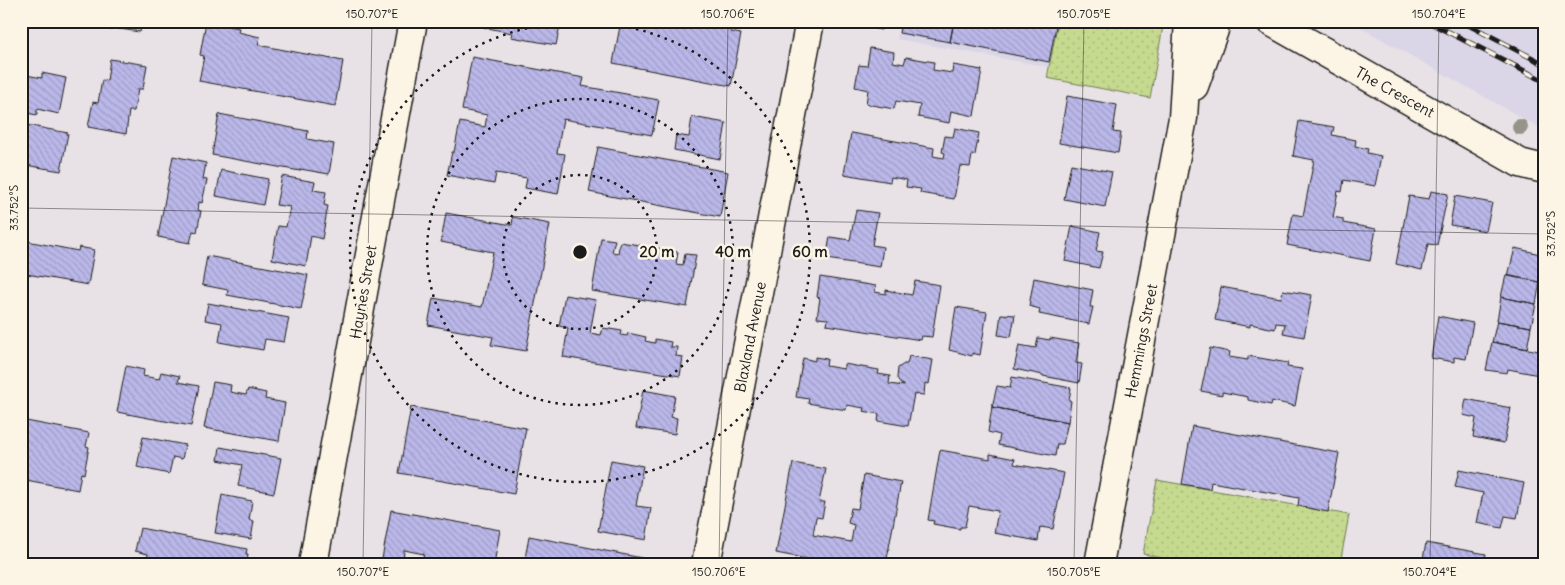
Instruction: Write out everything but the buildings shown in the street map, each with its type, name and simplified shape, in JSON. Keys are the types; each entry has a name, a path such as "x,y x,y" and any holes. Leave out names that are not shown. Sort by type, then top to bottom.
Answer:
{"street":[{"name":"Haynes Street","path":"313,564 413,21"},
{"name":"Blaxland Avenue","path":"706,564 810,21"},
{"name":"Hemmings Street","path":"1099,564 1183,118 1189,21"},
{"name":"Hemmings Street","path":"1183,118 1214,30 1215,21"},
{"name":"The Crescent","path":"1270,21 1532,166 1544,187"}],"shaded area":[{"path":"901,21 1058,21 1049,67 897,39"},
{"path":"1349,21 1544,21 1544,130 1524,119"}],"green space":[{"path":"1058,21 1164,21 1150,98 1047,78"},
{"path":"1157,480 1349,515 1340,564 1193,564 1143,554"}],"railway":[{"path":"1427,21 1544,81"},
{"path":"1461,21 1544,64"}]}
